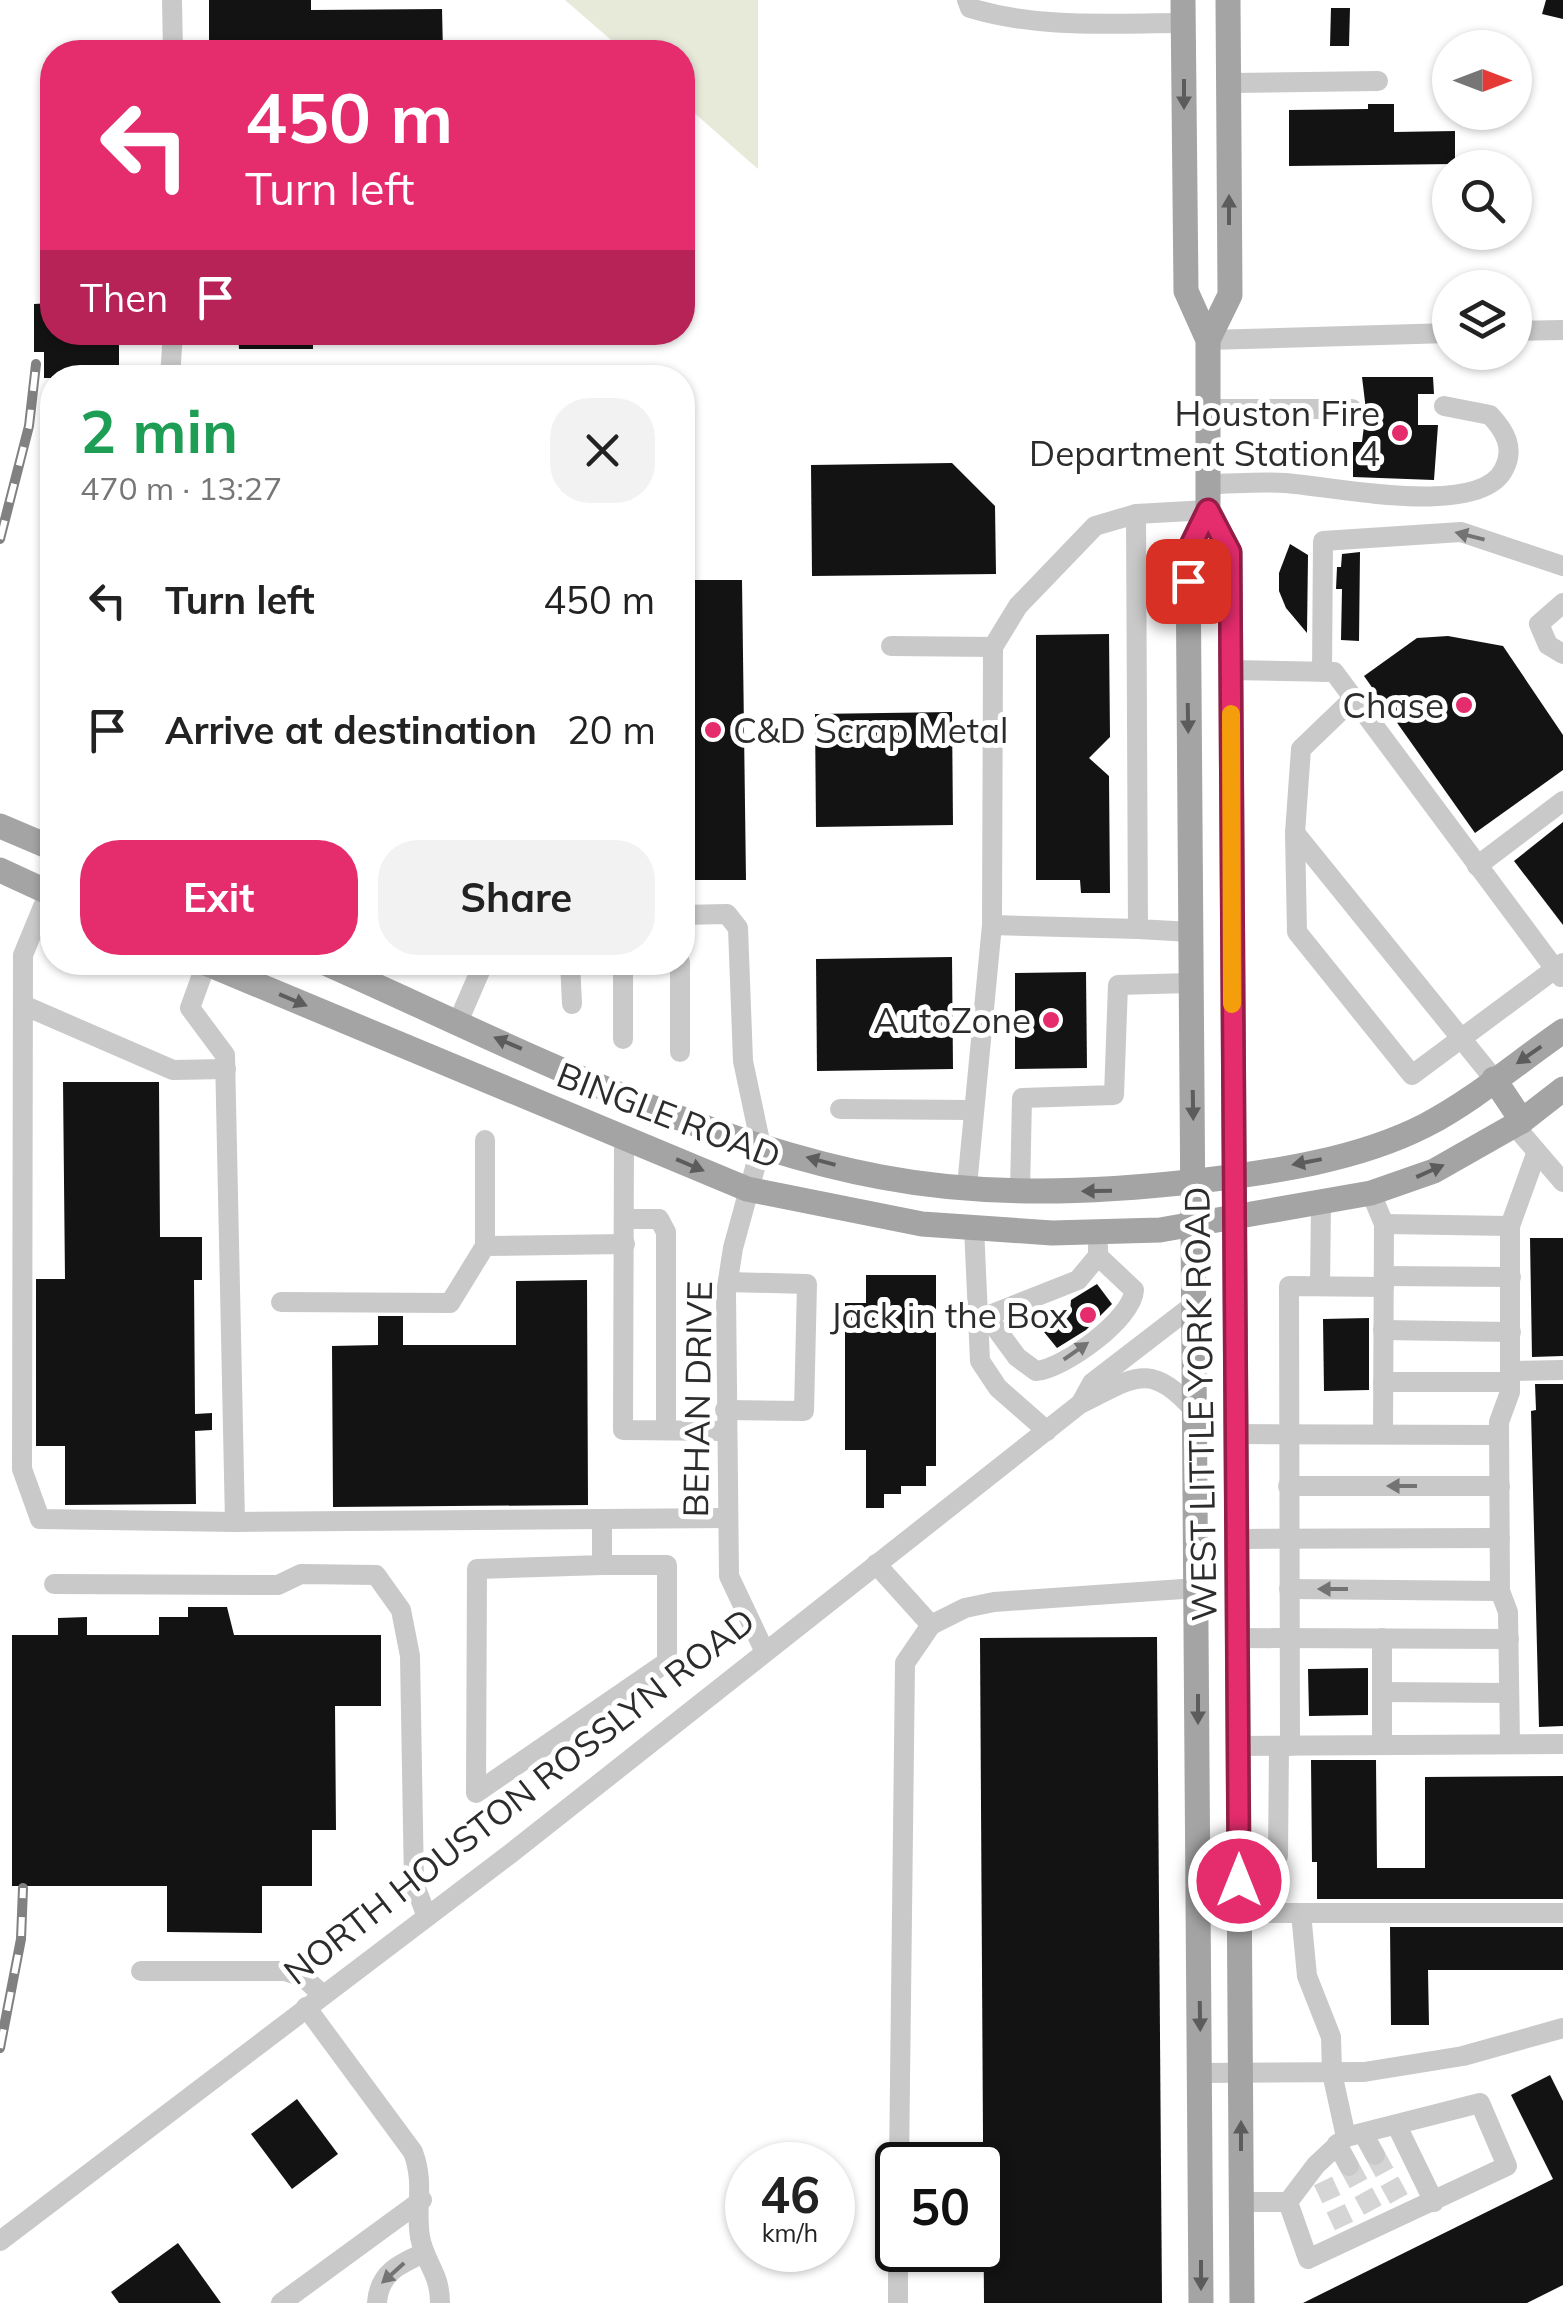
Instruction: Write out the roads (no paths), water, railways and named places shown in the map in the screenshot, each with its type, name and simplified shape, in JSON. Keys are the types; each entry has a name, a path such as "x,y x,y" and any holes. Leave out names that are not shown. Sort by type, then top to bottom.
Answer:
{"main road":[{"name":"WEST LITTLE YORK ROAD","path":"1208,340 1230,295 1228,0"},
{"name":"WEST LITTLE YORK ROAD","path":"1183,12 1186,291 1208,340 1208,497 1188,551 1201,2303"},
{"name":"WEST LITTLE YORK ROAD","path":"1208,497 1230,552 1242,2303"},
{"path":"1188,672 1231,670"},
{"path":"0,826 40,843"},
{"path":"0,870 40,888"},
{"name":"BINGLE ROAD","path":"234,975 747,1188 848,1212 1098,1243 1194,1226"},
{"name":"BINGLE ROAD","path":"353,975 626,1095 761,1146 882,1178 1020,1192 1110,1192 1232,1176"},
{"path":"1232,1176 1381,1143 1425,1125 1563,1031"},
{"path":"1494,1079 1518,1123"},
{"path":"1194,1226 1371,1194 1434,1171 1518,1123 1563,1089"},
{"path":"1198,1638 1237,1638"}],"street":[{"path":"172,0 173,40"},
{"path":"967,0 970,8 988,14 1051,23 1183,12"},
{"path":"1229,83 1378,81"},
{"path":"1532,331 1563,330"},
{"path":"1208,340 1432,334"},
{"path":"967,1186 971,1110 992,924 993,647 1018,606 1094,526 1136,514 1285,483 1358,494 1477,494 1501,476 1508,461 1506,435 1490,415 1444,406"},
{"path":"1208,410 1352,409"},
{"path":"1136,514 1138,930"},
{"path":"1322,672 1323,541 1460,532 1563,566"},
{"path":"1563,603 1539,624 1548,645 1563,654"},
{"path":"890,646 993,647"},
{"path":"1231,670 1334,672 1560,971 1412,1075 1298,932 1295,833 1301,750 1353,698"},
{"path":"1477,866 1563,801"},
{"path":"1295,833 1494,1079"},
{"path":"695,915 726,914 738,928 743,1061 761,1146"},
{"path":"40,917 23,955 22,1005 22,1470 40,1520 727,1518"},
{"path":"992,924 1191,932"},
{"path":"201,975 190,1008 226,1055 234,1522"},
{"path":"458,1022 478,975"},
{"path":"571,975 572,1004"},
{"path":"622,1040 623,975"},
{"path":"680,975 680,1052"},
{"path":"1020,1192 1022,1098 1114,1095 1118,985 1191,983"},
{"path":"22,1005 173,1070 226,1069"},
{"path":"840,1109 971,1110"},
{"path":"1518,1123 1536,1154 1563,1182"},
{"path":"624,1137 623,1430 666,1430 804,1411 807,1284 728,1282"},
{"path":"282,1302 450,1302 485,1246 486,1140"},
{"name":"BEHAN DRIVE","path":"761,1146 747,1188 728,1282 725,1420 728,1576 764,1650"},
{"path":"1510,1744 1508,1612 1500,1590 1500,1435 1510,1376 1510,1226 1536,1154"},
{"path":"1371,1194 1384,1224 1383,1434"},
{"path":"1320,1286 1321,1204"},
{"path":"625,1219 660,1219 666,1232 666,1430"},
{"path":"1384,1224 1510,1226"},
{"path":"974,1228 981,1313 980,1361 998,1388 1046,1431"},
{"path":"1098,1243 1134,1290 1131,1308 1119,1321 1055,1366 1036,1371 981,1313 1078,1280 1098,1243"},
{"path":"485,1246 625,1244"},
{"path":"1278,1856 1290,1638 1289,1286 1511,1277"},
{"name":"NORTH HOUSTON ROSSLYN ROAD","path":"1080,1404 1092,1383 1196,1304"},
{"path":"1383,1330 1511,1332"},
{"path":"1383,1382 1563,1370"},
{"name":"NORTH HOUSTON ROSSLYN ROAD","path":"0,2241 427,1918 1080,1404 1140,1378 1156,1378 1170,1383 1195,1411"},
{"path":"1236,1434 1500,1435"},
{"path":"1288,1486 1500,1486"},
{"path":"602,1518 602,1565"},
{"path":"1236,1539 1500,1538"},
{"path":"876,1564 930,1625"},
{"path":"602,1565 667,1565 667,1662 476,1793 477,1568 602,1565"},
{"path":"54,1584 278,1585 301,1574 376,1575 401,1610 410,1656 414,1883 427,1918"},
{"path":"899,2142 905,1663 930,1625 966,1608 994,1602 1197,1588"},
{"path":"1289,1589 1500,1590"},
{"path":"1237,1638 1509,1639"},
{"path":"1382,1638 1382,1744"},
{"path":"1382,1692 1510,1694"},
{"path":"1238,1746 1563,1744"},
{"path":"1239,1913 1563,1912"},
{"path":"1300,1913 1306,1976 1331,2037 1332,2073 1348,2138 1349,2166"},
{"path":"141,1972 286,1972 303,1977 314,2001 413,2152 421,2173 419,2230 424,2253 440,2277 440,2303"},
{"path":"1202,2073 1332,2073 1462,2056 1563,2028"},
{"path":"1241,2202 1288,2202 1320,2173 1348,2138 1480,2103 1508,2166 1434,2202 1403,2207 1348,2233 1308,2260 1288,2202"},
{"path":"1397,2126 1434,2202"},
{"path":"1348,2138 1375,2155"},
{"path":"281,2303 422,2200"},
{"path":"378,2303 378,2288 388,2272 424,2253"},
{"path":"898,2272 898,2303"}],"tunnel":[{"path":"1375,2155 1399,2199"},
{"path":"1349,2166 1374,2212"},
{"path":"1323,2181 1344,2226"}],"railway":[{"path":"0,539 29,426 36,364"},
{"path":"0,2048 21,1939 23,1888"}],"place":[{"name":"Houston Fire Department Station 4","path":"1400,433"},
{"name":"Chase","path":"1464,705"},
{"name":"C&D Scrap Metal","path":"713,730"},
{"name":"AutoZone","path":"1051,1020"},
{"name":"Jack in the Box","path":"1088,1315"}]}
